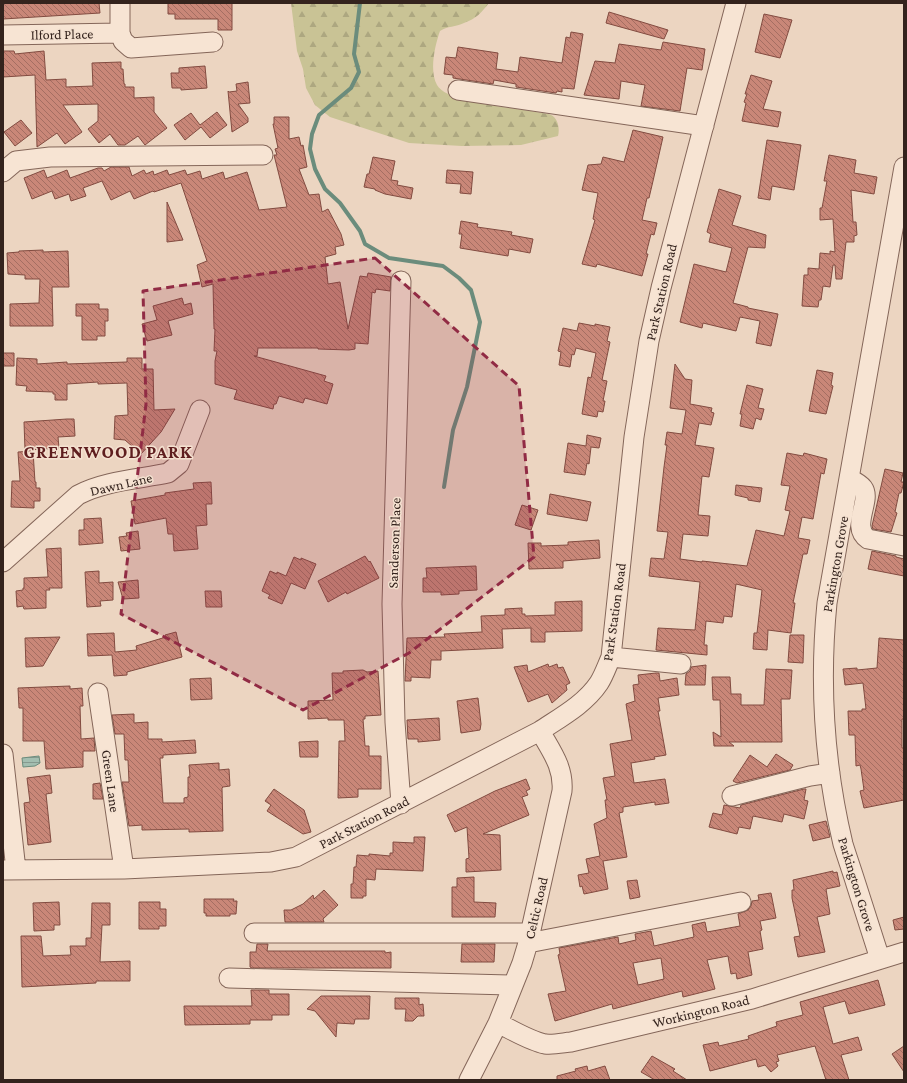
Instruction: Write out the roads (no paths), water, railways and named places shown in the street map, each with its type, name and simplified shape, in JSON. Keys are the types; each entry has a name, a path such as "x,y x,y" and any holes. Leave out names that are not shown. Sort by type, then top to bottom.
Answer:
{"street":[{"path":"120,3 120,33 123,41 132,48 212,42"},
{"name":"Park Station Road","path":"9,870 124,869 271,862 284,860 312,850 540,731 573,708 593,691 600,682 611,657 634,437 649,341 661,288 736,3"},
{"name":"Ilford Place","path":"3,35 120,33"},
{"path":"458,90 704,126"},
{"path":"3,172 16,161 50,157 263,155"},
{"name":"Parkington Grove","path":"880,959 844,845 830,773 823,707 822,675 827,603 904,167"},
{"name":"Sanderson Place","path":"401,281 392,604 395,722 401,804"},
{"name":"Dawn Lane","path":"3,562 78,495 85,491 98,486 168,474 172,471 179,464 200,410"},
{"path":"850,479 863,487 865,493 861,526 865,537 868,539 904,546"},
{"path":"611,657 681,664"},
{"name":"Green Lane","path":"98,692 124,869"},
{"name":"Celtic Road","path":"469,1080 498,1023 529,938 562,792 563,781 559,765 540,731"},
{"path":"3,754 9,870"},
{"path":"732,796 810,776 830,773"},
{"path":"254,932 529,938 742,902"},
{"name":"Workington Road","path":"498,1023 545,1044 571,1042 752,999 904,952"},
{"path":"228,978 513,985"}],"waterway":[{"path":"360,3 354,54 359,72 351,88 319,115 312,134 310,149 315,169 325,189 340,203 360,231 365,244 389,258 443,266 459,278 471,290 480,322 467,387 453,430 444,487"}],"district":[{"name":"GREENWOOD PARK","path":"108,452"}]}
